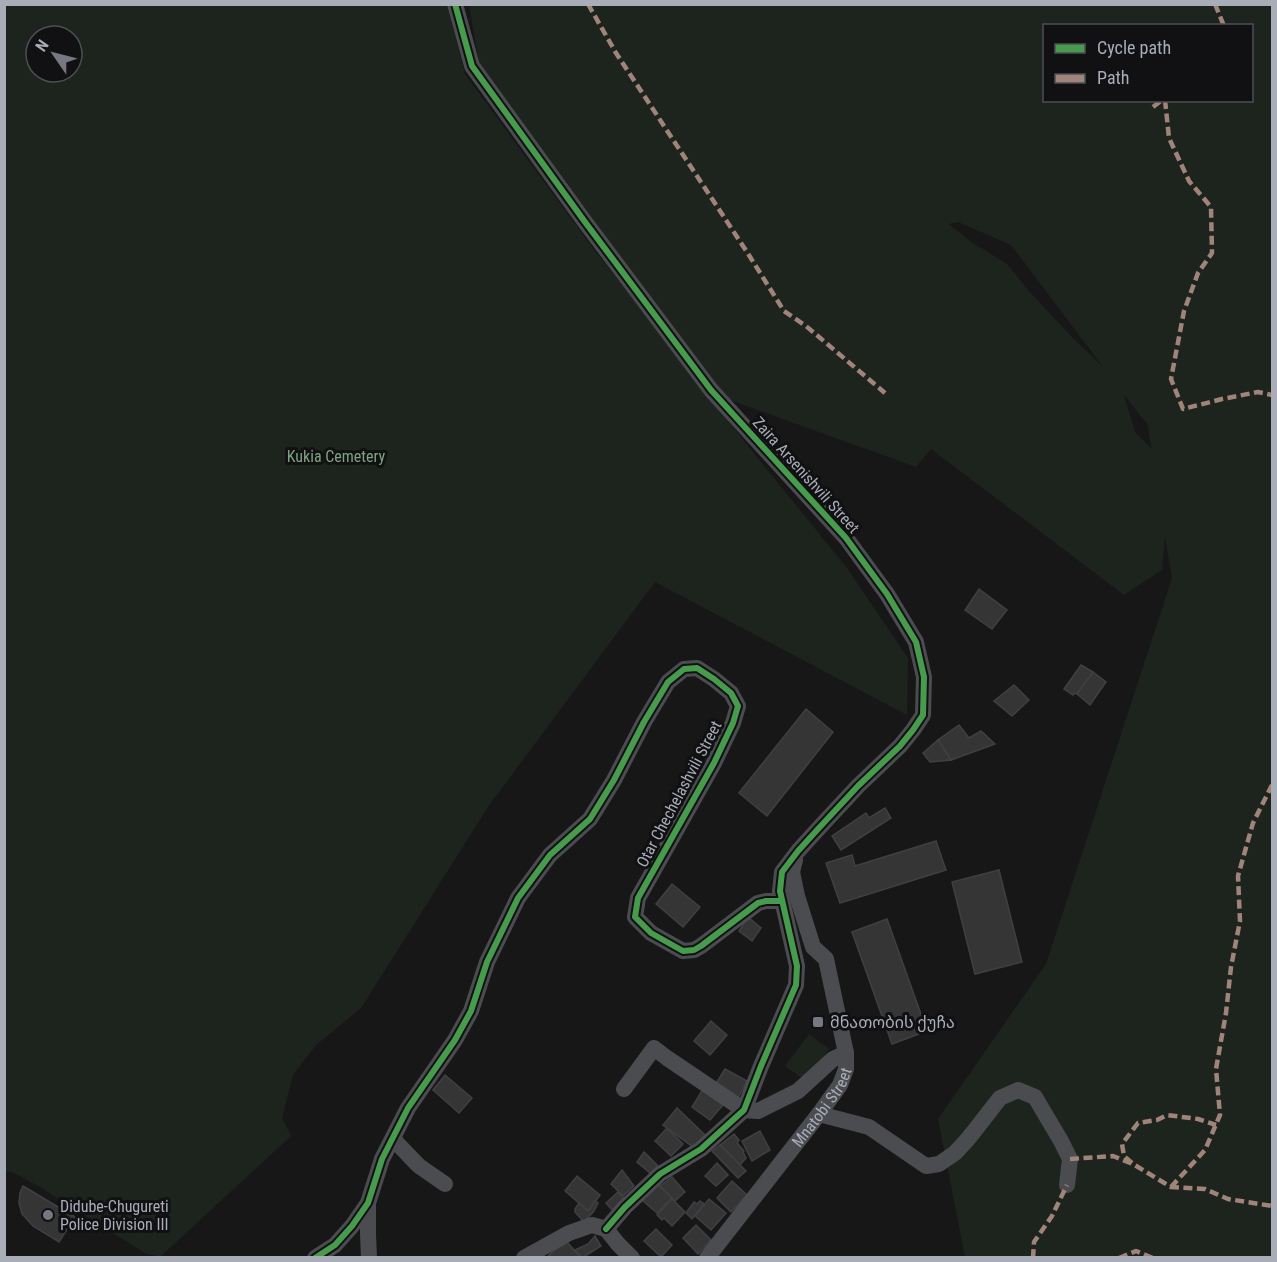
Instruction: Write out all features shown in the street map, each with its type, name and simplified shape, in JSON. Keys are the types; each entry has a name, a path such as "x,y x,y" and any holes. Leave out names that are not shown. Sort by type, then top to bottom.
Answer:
{"street":[{"name":"Zaira Arsenishvili Street","path":"455,4 472,66 711,390 846,538 887,594 916,642 924,677 923,715 900,746 858,786 798,851 792,872 789,899"},
{"name":"Otar Chechelashvili Street","path":"315,1257 335,1245 368,1203 382,1159 408,1108 455,1040 471,1011 487,962 518,898 550,855 590,819 668,682 684,669 697,668 714,678 731,693 738,706 733,723 714,763 638,898 635,917 660,939 683,951 694,950 758,903 789,899"},
{"name":"Mnatobi Street","path":"707,1257 819,1114 840,1085 846,1069 846,1053 826,959 813,947 789,899"},
{"path":"606,1229 625,1207 660,1174 701,1149 744,1110 796,985 797,966 789,899"},
{"path":"624,1089 654,1048 744,1110 758,1111 798,1091 833,1059 846,1053"},
{"path":"819,1114 869,1127 926,1166 939,1164 955,1153 1000,1098 1017,1090 1035,1097 1061,1141 1070,1159 1067,1185"},
{"path":"393,1139 419,1166 445,1184"},
{"path":"368,1203 369,1257"},
{"path":"524,1257 569,1233 592,1226 606,1229 632,1257"}],"green space":[{"name":"Kukia Cemetery","path":"4,5 447,5 465,74 589,243 847,568 908,658 907,715 655,582 488,807 361,1008 316,1045 293,1075 282,1118 291,1136 160,1257 145,1253 12,1172 5,1171"},
{"path":"469,5 1272,5 1272,1257 965,1257 938,1119 1046,964 1172,578 1165,536 1162,570 1124,595 931,449 916,467 722,397 479,62","holes":["958,222 1011,245 1104,368 1029,291 1007,264 970,241 949,224","1124,395 1148,425 1151,448 1135,432"]},
{"path":"809,1034 829,1049 806,1081 785,1066"}],"building":[{"path":"979,589 1007,610 992,629 965,610"},
{"path":"1081,665 1093,672 1077,694 1073,695 1064,689"},
{"path":"1093,672 1106,682 1090,705 1077,694"},
{"path":"1014,685 1029,700 1012,716 994,701"},
{"path":"806,709 833,732 767,816 739,793"},
{"path":"959,725 969,738 981,731 995,744 951,760 938,740"},
{"path":"938,740 951,760 930,762 923,753"},
{"path":"885,808 891,818 841,850 832,836 866,813 869,818"},
{"path":"936,841 946,870 840,903 826,863 852,855 855,866"},
{"path":"999,870 1022,962 975,974 952,882"},
{"path":"672,884 700,907 683,927 656,904"},
{"path":"748,917 761,928 752,941 739,931"},
{"path":"887,919 927,1031 892,1044 852,932"},
{"path":"711,1021 727,1035 710,1055 694,1041"},
{"path":"725,1069 747,1081 738,1098 715,1085"},
{"path":"445,1075 472,1098 459,1113 433,1090"},
{"path":"703,1089 724,1104 710,1120 692,1107"},
{"path":"677,1108 705,1135 693,1147 663,1125"},
{"path":"667,1128 683,1144 671,1156 655,1141"},
{"path":"760,1131 770,1150 752,1161 742,1141"},
{"path":"734,1134 746,1158 740,1165 720,1145"},
{"path":"720,1145 746,1171 738,1178 712,1151"},
{"path":"644,1152 658,1166 650,1173 637,1162"},
{"path":"717,1163 728,1175 716,1186 705,1176"},
{"path":"622,1170 634,1186 623,1196 611,1184"},
{"path":"577,1176 600,1195 588,1211 565,1191"},
{"path":"672,1177 685,1192 675,1201 660,1186"},
{"path":"732,1181 747,1195 731,1212 717,1198"},
{"path":"657,1184 672,1198 657,1213 642,1200"},
{"name":"Didube-Chugureti Police Division III","path":"23,1186 75,1217 59,1242 33,1226 22,1214 19,1203"},
{"path":"618,1192 625,1200 613,1211 606,1203"},
{"path":"672,1199 685,1212 672,1226 657,1215"},
{"path":"709,1199 726,1213 711,1230 695,1216"},
{"path":"595,1201 598,1203 594,1211 584,1222 575,1209 579,1203 588,1211"},
{"path":"700,1201 704,1204 692,1219 686,1213 694,1202 697,1204"},
{"path":"696,1225 711,1240 698,1254 683,1238"},
{"path":"656,1229 672,1245 661,1257 644,1241"},
{"path":"595,1236 601,1246 582,1258 575,1250 588,1244"},
{"path":"567,1242 581,1258 547,1257 553,1251"}],"marked path":[{"path":"588,4 616,53 784,311 806,326 885,393"},
{"path":"1215,4 1223,24"},
{"path":"1153,107 1159,102"},
{"path":"1165,102 1169,138 1189,181 1211,207 1212,253 1198,273 1184,311 1171,379 1183,409 1258,392 1272,395"},
{"path":"1171,1187 1205,1150 1220,1115 1216,1069 1240,921 1238,876 1253,823 1272,785"},
{"path":"1132,1163 1124,1156 1122,1144 1138,1123 1157,1120 1167,1115 1198,1119 1216,1125"},
{"path":"1070,1159 1113,1156 1133,1164 1171,1187 1205,1189 1228,1199 1272,1206"},
{"path":"1033,1258 1034,1242 1052,1216 1067,1185"},
{"path":"1119,1258 1136,1251 1153,1258"}],"cycle path":[{"path":"455,4 472,66 711,390 846,538 887,594 916,642 924,677 923,715 913,730 818,829 782,872 780,891 797,966 796,985 744,1110 701,1149 660,1174 625,1207 606,1229"},
{"path":"315,1258 335,1245 368,1203 382,1159 408,1108 455,1040 471,1011 487,962 518,898 550,855 590,819 668,682 684,669 697,668 714,679 731,693 738,706 733,723 714,763 638,898 635,917 651,933 683,951 694,950 758,903 782,901"}],"place":[{"name":"მნათობის ქუჩა","path":"818,1022"},
{"name":"Didube-Chugureti Police Division III","path":"48,1215"}]}
